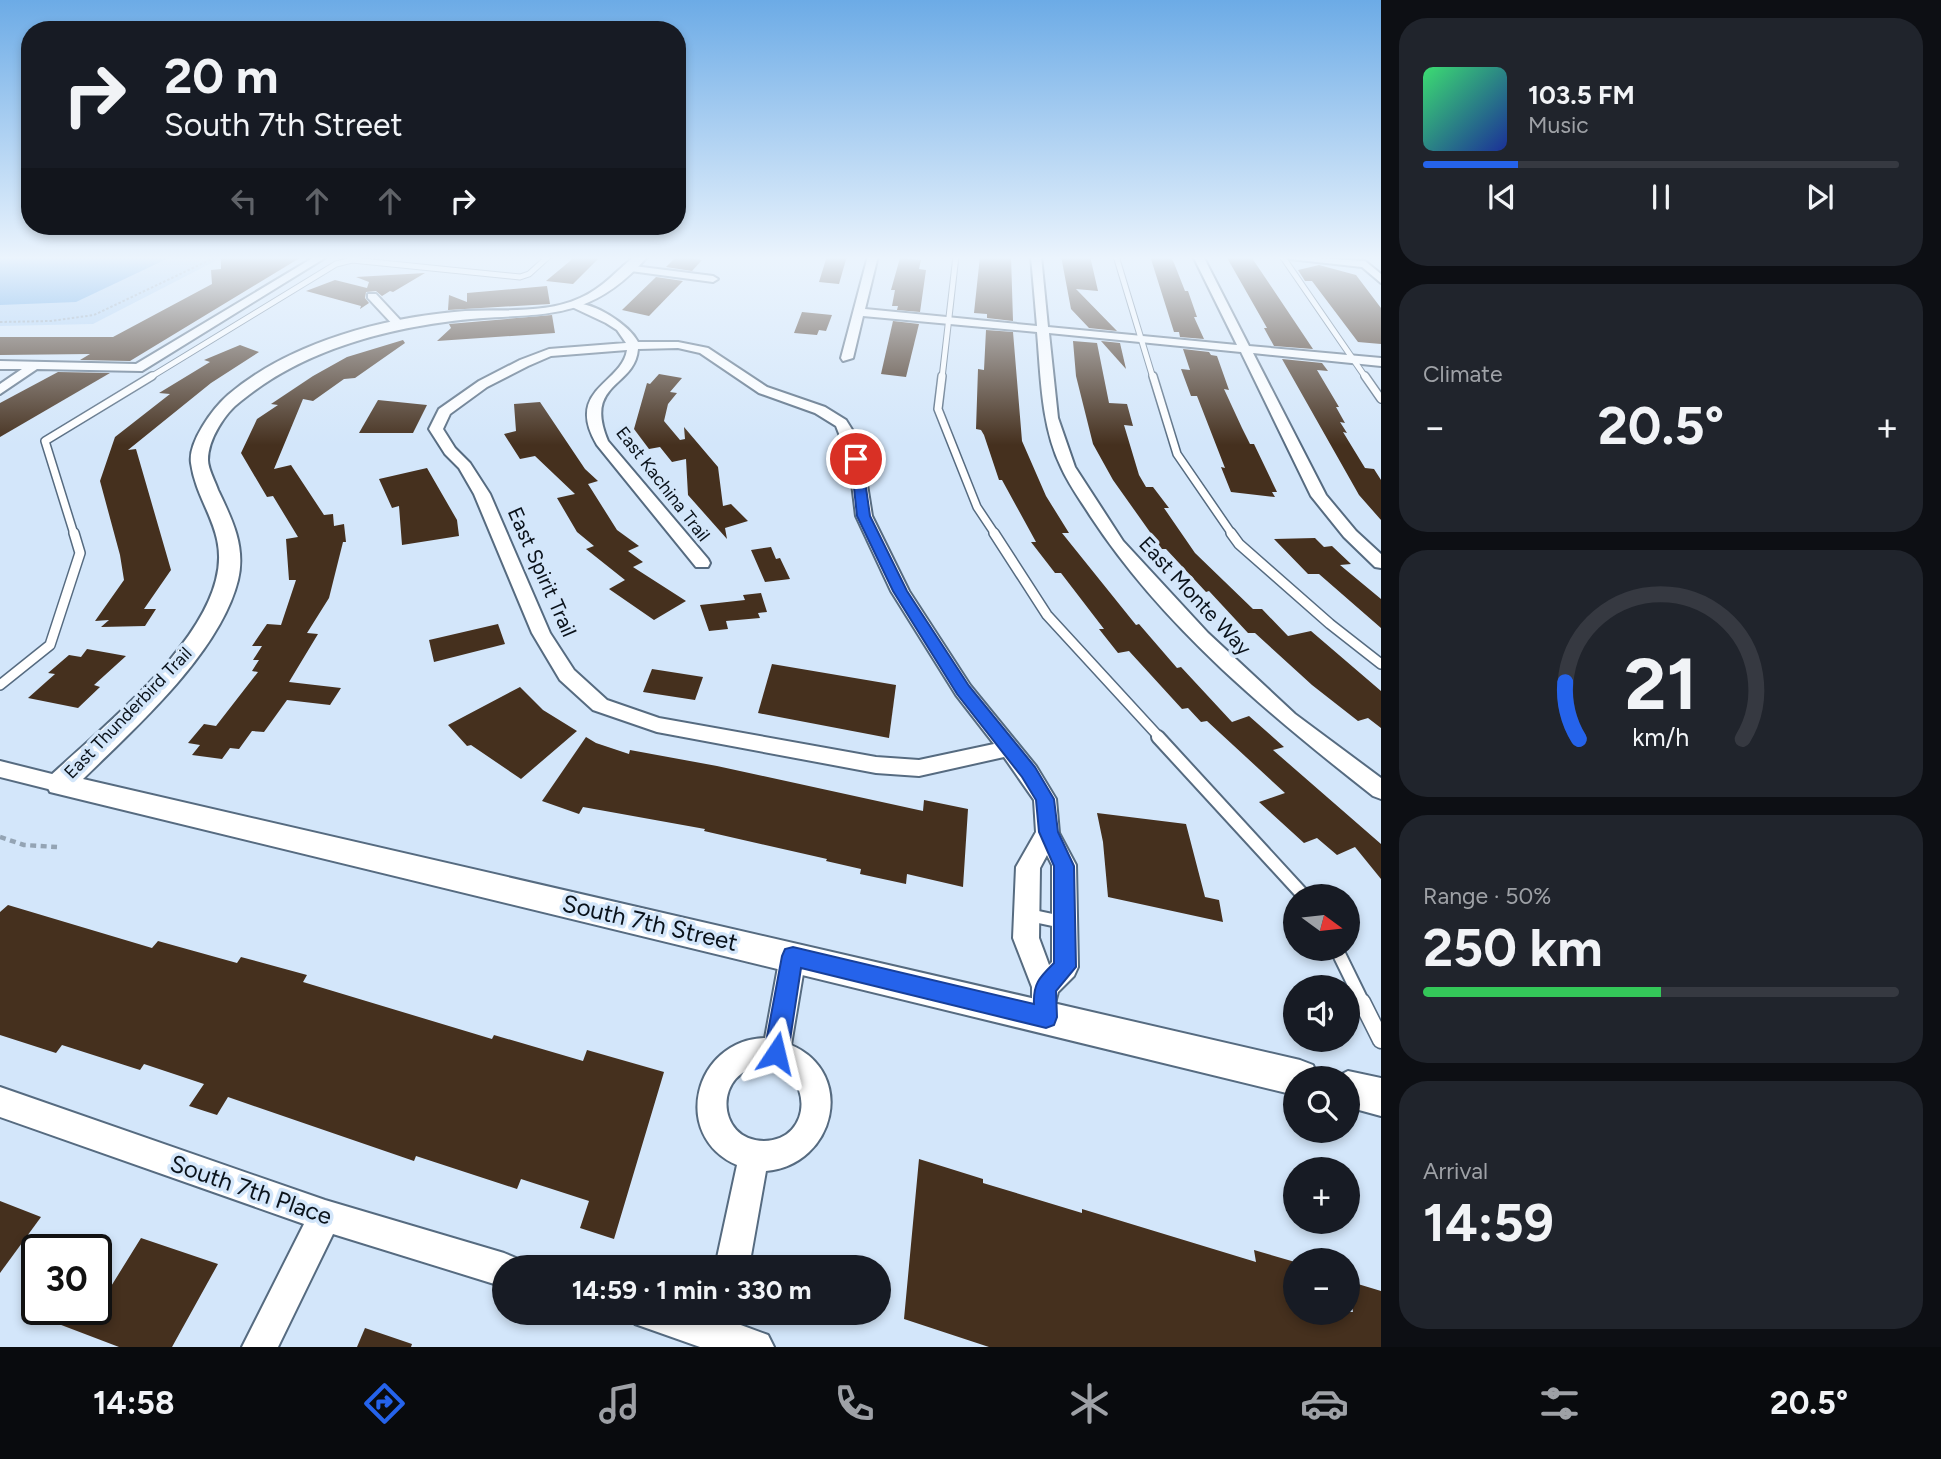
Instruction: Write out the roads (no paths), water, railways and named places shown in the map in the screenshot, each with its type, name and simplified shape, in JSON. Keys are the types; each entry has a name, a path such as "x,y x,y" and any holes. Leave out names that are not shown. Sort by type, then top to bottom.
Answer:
{"street":[{"path":"0,365 138,368 219,319"},
{"path":"393,319 399,325"},
{"name":"East Thunderbird Trail","path":"60,784 179,666 210,623 223,595 231,570 230,548 200,459 201,445 209,427 234,398 289,361 359,335 439,319"},
{"path":"609,319 625,330 633,347 678,345 704,350 722,359 763,390 820,411 841,423 849,436 856,459 864,516 900,591 963,690 1045,799 1048,832 1064,866 1066,923 1065,967 1045,1002"},
{"path":"847,358 858,319"},
{"path":"935,319 1381,362"},
{"name":"East Monte Way","path":"1042,319 1051,418 1058,440 1068,467 1117,544 1154,589 1249,683 1288,719 1381,790"},
{"path":"1230,319 1319,496 1350,534 1381,563"},
{"name":"East Spirit Trail","path":"633,347 594,347 549,353 524,363 483,384 444,412 436,429 450,451 465,466 482,494 541,633 567,676 600,705 657,725 876,765 919,768 1009,748"},
{"name":"East Kachina Trail","path":"633,347 626,365 599,396 595,407 596,429 615,459 702,563"},
{"path":"0,390 37,365"},
{"name":"South 7th Street","path":"0,769 793,956 1045,1002 1283,1073"},
{"path":"1045,1002 1026,938 1028,867 1048,832"},
{"path":"776,1053 793,956"},
{"path":"758,1051 776,1053 794,1062 807,1077 814,1096 815,1116 808,1135 795,1149 776,1157 754,1156 736,1147 722,1132 714,1113 713,1093 720,1074 733,1060 758,1051"},
{"path":"1360,1092 1381,1097"},
{"name":"South 7th Place","path":"0,1102 325,1216 492,1266"},
{"path":"734,1255 754,1156"},
{"path":"260,1347 325,1216"},
{"path":"697,1325 720,1331 756,1347"}],"lane":[{"path":"0,685 50,645 79,553 45,441 246,319"},
{"path":"1134,319 1177,454 1239,544 1330,624 1381,664"},
{"path":"1325,319 1381,399"},
{"path":"948,320 938,409 977,508 1048,615 1293,884"},
{"path":"1027,915 1066,923"},
{"path":"1342,961 1381,1040"}]}
